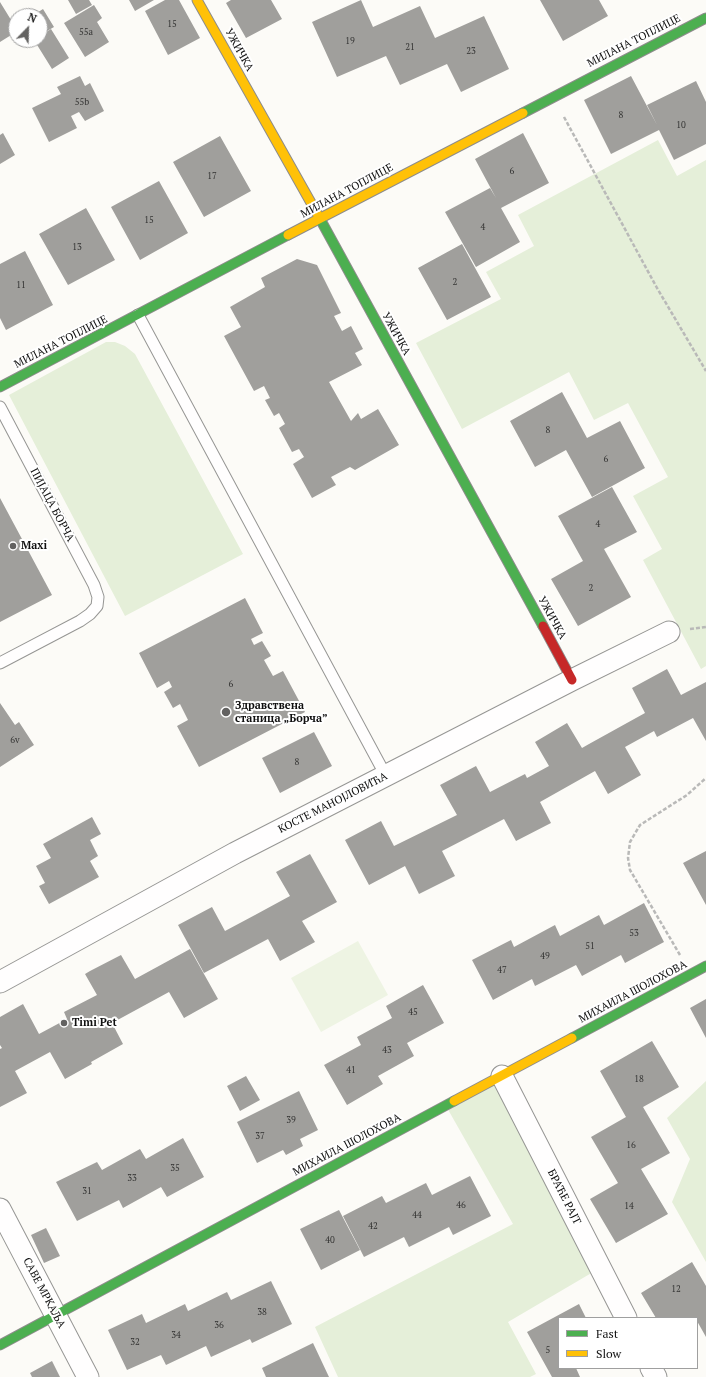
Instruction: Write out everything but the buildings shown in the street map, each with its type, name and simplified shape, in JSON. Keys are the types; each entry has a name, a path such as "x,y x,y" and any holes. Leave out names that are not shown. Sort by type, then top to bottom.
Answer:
{"street":[{"name":"УЖИЧКА","path":"197,0 320,219 572,680"},
{"name":"МИЛАНА ТОПЛИЦЕ","path":"0,387 346,204 706,18"},
{"name":"КОСТЕ МАНОЈЛОВИЋА","path":"0,982 235,853 572,680 669,632"},
{"name":"МИХАИЛА ШОЛОХОВА","path":"0,1345 706,966"},
{"name":"БРАЋЕ РАЈТ","path":"502,1076 625,1317"},
{"name":"САВЕ МРКАЉА","path":"0,1209 88,1377"}],"lane":[{"path":"138,315 386,776"},
{"name":"ПИЈАЦА БОРЧА","path":"0,407 94,585 98,597 97,606 90,614 80,621 0,663"}],"path":[{"path":"552,97 657,288 706,371"},
{"path":"692,974 630,870 628,858 630,842 640,825 687,795 706,778"}],"green space":[{"path":"658,140 677,176 706,160 706,666 701,669 643,560 662,549 633,496 668,477 628,403 594,420 569,372 462,429 416,343 501,299 486,272 534,246 518,215"},
{"path":"106,342 115,342 125,346 135,354 243,554 125,616 9,395"},
{"path":"358,941 388,995 321,1032 291,978"},
{"path":"502,1076 600,1268 508,1322 536,1374 530,1377 338,1377 315,1327 513,1224 446,1106"},
{"path":"706,1081 706,1262 672,1202 690,1159 667,1118"}],"traffic: fast":[{"path":"523,113 706,18"},
{"path":"319,217 543,626"},
{"path":"0,387 288,235"},
{"path":"572,1038 706,966"},
{"path":"0,1345 454,1101"}],"traffic: slow":[{"path":"197,0 319,217"},
{"path":"288,235 523,113"},
{"path":"454,1101 572,1038"}],"traffic: jam":[{"path":"543,626 572,680"}],"place":[{"name":"Maxi","path":"13,546"},
{"name":"Здравствена станица „Борча”","path":"226,712"},
{"name":"Timi Pet","path":"64,1023"}]}
